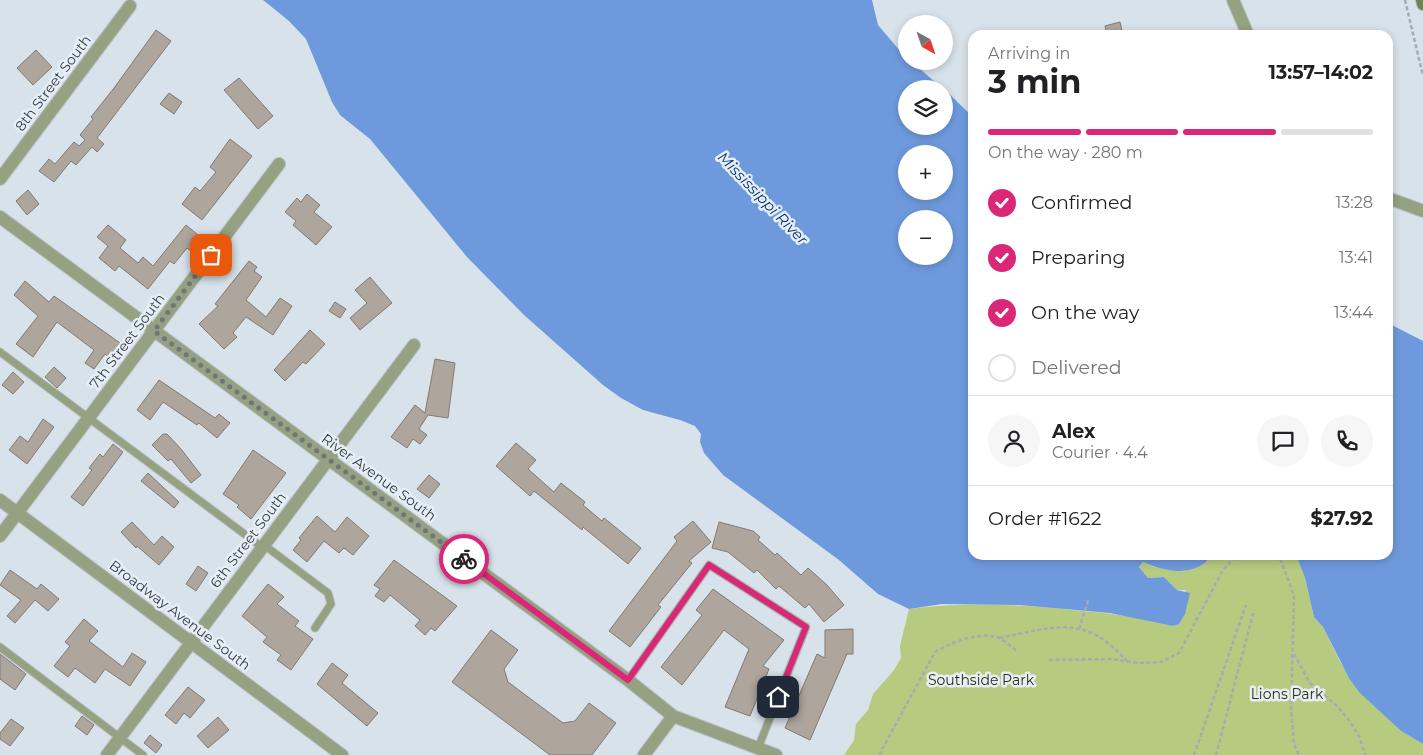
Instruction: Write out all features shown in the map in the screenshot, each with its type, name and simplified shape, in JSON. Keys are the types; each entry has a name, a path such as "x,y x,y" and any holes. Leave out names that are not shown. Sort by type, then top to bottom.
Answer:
{"main road":[{"path":"1422,0 1423,4"}],"street":[{"path":"1233,0 1246,30"},
{"name":"8th Street South","path":"0,179 130,6"},
{"name":"7th Street South","path":"0,536 279,164"},
{"path":"1393,200 1423,211"},
{"name":"River Avenue South","path":"0,217 628,680 674,716 776,755"},
{"name":"6th Street South","path":"108,755 190,642 414,345"},
{"name":"Broadway Avenue South","path":"0,500 342,755"},
{"path":"644,755 674,716"}],"lane":[{"path":"0,352 328,593 330,604 315,628"},
{"path":"628,680 709,565 806,627 758,748"},
{"path":"0,647 143,755"}],"path":[{"path":"1404,0 1423,76"},
{"path":"1049,660 1078,658 1127,662 1161,662 1179,653 1223,570 1232,560"},
{"path":"1281,560 1294,595 1291,710 1294,744 1300,755"},
{"path":"1079,629 1090,598"},
{"path":"1194,755 1246,606"},
{"path":"1216,755 1254,610"},
{"path":"879,755 935,652 950,644 971,637 999,638 1049,628 1070,626 1110,643 1127,662"},
{"path":"999,638 1018,652"},
{"path":"1292,652 1310,683 1337,706 1348,719 1359,736 1365,755"}],"green space":[{"name":"Southside Park","path":"1203,560 1298,560 1305,578 1314,617 1323,627 1340,662 1366,698 1401,731 1423,744 1423,755 844,755 854,740 856,724 868,710 873,694 894,670 901,658 900,646 909,609 970,605 1031,606 1123,615 1173,626 1179,624 1186,590 1177,590 1164,577 1148,578 1139,567 1143,562 1154,567 1184,571"}],"water":[{"name":"Mississippi River","path":"263,0 872,0 878,25 898,49 898,70 921,70 933,80 898,80 898,135 953,135 953,98 968,112 968,560 1207,560 1198,567 1180,571 1152,566 1143,562 1139,567 1148,578 1164,577 1177,590 1190,593 1185,614 1179,624 1173,626 1110,613 1019,605 942,604 909,609 878,594 839,560 723,475 704,453 700,442 701,434 695,426 643,410 621,398 603,385 524,315 467,257 370,139 340,115 332,102 306,39 289,21"},
{"path":"1393,326 1423,341 1423,744 1401,731 1359,692 1349,678 1323,627 1314,617 1305,578 1298,560 1393,560"}],"building":[{"path":"1120,22 1122,30 1106,30 1105,26"},
{"path":"156,30 171,41 97,138 104,144 97,152 92,147 76,165 71,161 54,182 39,171 49,159 55,164 74,142 79,146 85,140 80,135 93,119 91,117"},
{"path":"36,50 52,67 33,85 17,68"},
{"path":"239,78 273,116 258,129 224,90"},
{"path":"169,93 182,102 174,114 160,104"},
{"path":"230,139 252,156 202,220 182,204 195,187 200,191 216,172 210,167"},
{"path":"28,190 39,204 27,215 16,201"},
{"path":"307,194 320,205 314,212 332,227 316,245 293,225 296,221 285,212 297,198 301,202"},
{"path":"108,225 126,240 120,248 138,263 143,257 153,266 186,225 203,239 192,252 187,248 174,264 170,261 148,289 119,266 115,271 99,258 108,246 97,237"},
{"path":"249,261 257,267 254,271 262,277 246,300 266,317 280,298 292,306 273,335 246,317 233,333 237,337 224,349 199,324 218,306 215,304"},
{"path":"370,277 392,303 360,330 350,318 367,303 355,290"},
{"path":"25,281 49,302 54,296 120,343 109,357 105,354 94,369 85,363 94,350 57,322 33,357 16,344 38,316 14,295"},
{"path":"335,302 346,309 340,318 329,311"},
{"path":"310,330 325,344 306,364 303,362 285,381 274,370"},
{"path":"435,359 455,363 448,418 428,415 419,429 427,435 420,444 413,439 407,448 391,437 415,405 425,413"},
{"path":"54,367 66,378 57,388 45,377"},
{"path":"13,372 24,382 13,394 2,385"},
{"path":"159,380 215,418 219,414 230,423 217,438 199,423 197,425 163,402 150,420 137,410"},
{"path":"43,419 54,427 27,464 9,450 20,436 28,442"},
{"path":"163,434 167,434 181,449 201,475 191,483 171,459 168,461 152,445"},
{"path":"516,443 536,460 528,469 554,492 561,483 585,502 583,505 602,521 604,518 641,548 628,564 583,527 582,530 534,491 530,496 496,466"},
{"path":"113,444 123,452 83,506 71,497 92,470 89,468 100,454 103,457"},
{"path":"253,450 286,473 251,519 237,507 239,505 223,494"},
{"path":"148,473 179,502 174,508 141,481"},
{"path":"429,475 440,484 429,498 417,489"},
{"path":"317,516 335,532 347,517 369,536 353,555 344,548 339,553 324,541 307,562 293,550 301,540 299,538"},
{"path":"693,521 711,542 689,561 692,563 658,605 661,607 630,647 609,631 677,541 674,537"},
{"path":"132,522 154,545 162,536 174,547 159,565 137,546 136,548 121,532"},
{"path":"719,522 753,531 760,537 758,540 775,555 777,553 801,575 808,568 827,585 844,605 824,622 809,604 805,608 779,586 776,589 757,570 754,573 728,552 712,548"},
{"path":"394,560 457,606 435,631 431,628 425,635 415,626 420,620 390,595 384,602 375,596 380,589 374,585"},
{"path":"198,566 208,573 196,591 186,584"},
{"path":"10,570 37,589 41,584 59,599 48,611 35,600 15,623 7,616 21,600 0,585"},
{"path":"268,584 284,597 277,604 299,621 295,626 313,639 291,670 277,660 281,655 263,642 267,637 242,616"},
{"path":"713,589 784,640 763,666 769,669 750,716 725,707 749,649 724,630 682,685 661,667 702,615 696,610"},
{"path":"84,619 98,631 89,641 123,667 132,653 146,662 130,686 105,669 95,683 75,668 68,677 54,666 70,646 65,642"},
{"path":"853,629 853,654 847,654 810,740 785,728 817,654 825,658 825,630"},
{"path":"491,630 518,650 504,669 508,682 563,723 575,721 589,703 616,723 592,755 550,755 452,682"},
{"path":"0,654 26,674 15,690 0,679"},
{"path":"332,663 348,675 342,683 378,713 367,726 317,684"},
{"path":"188,687 205,700 190,718 184,713 176,724 165,715"},
{"path":"82,716 94,725 87,735 75,726"},
{"path":"218,717 229,730 208,748 197,736"},
{"path":"11,719 24,728 10,746 0,739 0,733"},
{"path":"150,735 162,745 156,753 144,743"}],"way so far":[{"path":"211,255 154,331 464,559"}],"route":[{"path":"464,559 628,680 709,565 806,627 778,697"}],"park label":[{"name":"Lions Park","path":"1287,694"}]}
